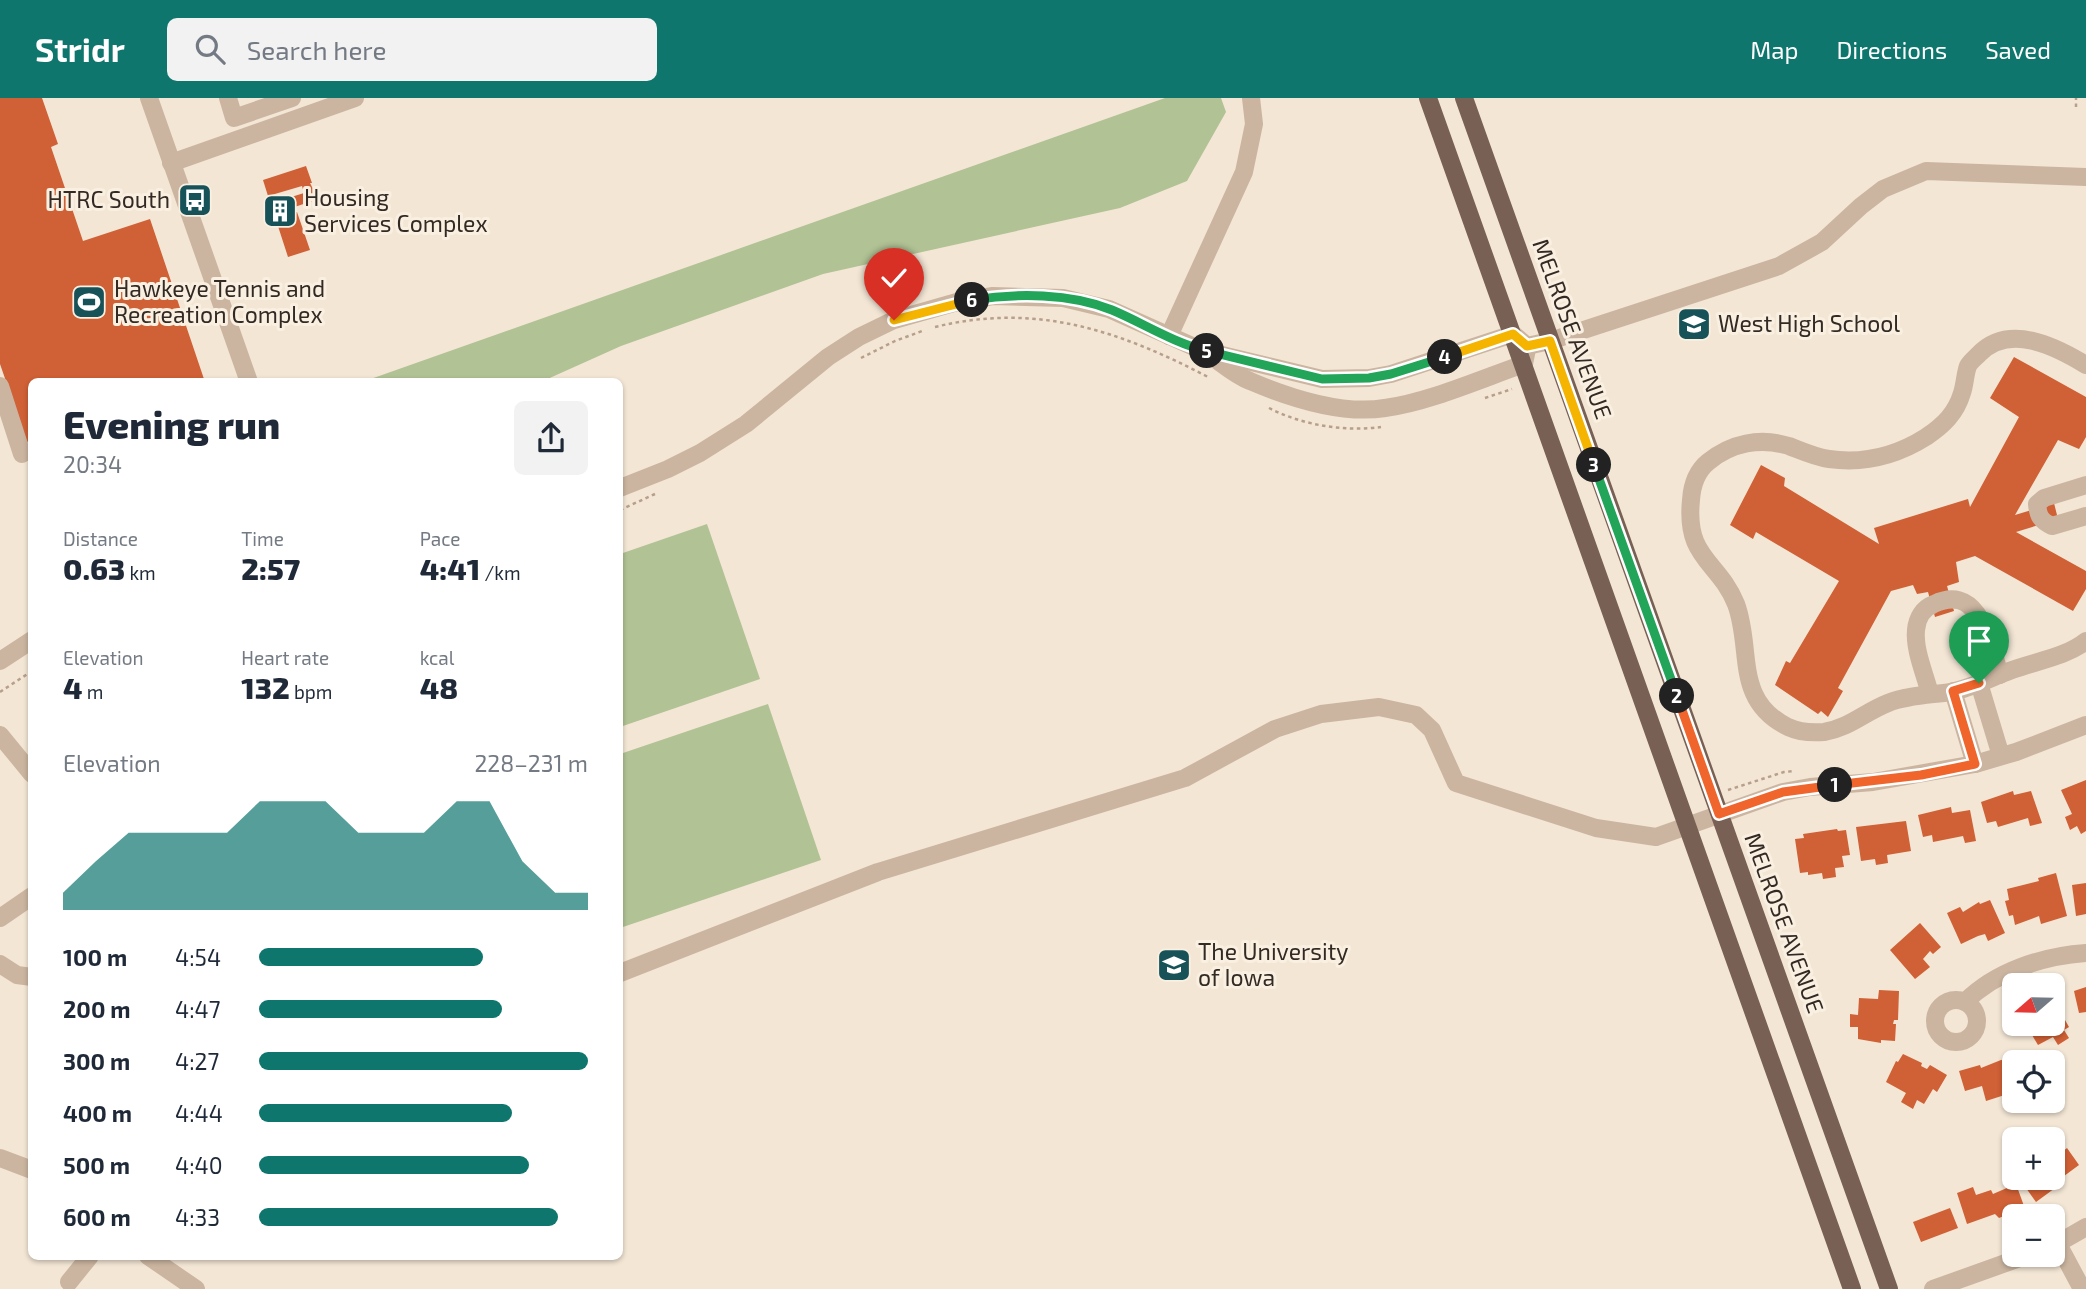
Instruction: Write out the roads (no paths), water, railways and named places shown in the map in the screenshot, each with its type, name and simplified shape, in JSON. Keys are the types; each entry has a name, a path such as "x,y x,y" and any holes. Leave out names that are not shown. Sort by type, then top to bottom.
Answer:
{"main road":[{"path":"1428,98 1852,1289"},
{"name":"MELROSE AVENUE","path":"1464,98 1889,1289"}],"street":[{"path":"149,98 248,378"},
{"path":"228,98 234,118 292,98"},
{"path":"171,163 355,98"},
{"path":"1169,336 1244,172 1254,124 1251,98"},
{"path":"1527,346 1550,341 1779,266 1822,242 1883,189 1926,171 2086,177"},
{"path":"623,487 700,453 746,424 828,357 894,320 957,302 993,296 1063,298 1109,309 1200,350 1248,381 1307,401 1346,410 1386,408 1407,403 1524,364 1527,346"},
{"path":"1200,350 1301,376 1347,379 1391,374 1513,334 1527,346"},
{"path":"2086,365 2037,341 2011,339 1988,344 1969,364 1954,414 1930,434 1892,455 1868,460 1827,459 1767,441 1742,444 1723,452 1696,475 1690,502 1690,530 1697,548 1734,601 1742,622 1745,667 1750,686 1770,715 1788,727 1804,732 1823,732 1845,727 1886,704 1979,683 2057,656 2080,646 2086,640"},
{"path":"0,386 22,454"},
{"path":"2086,485 2044,498 2037,504 2038,514 2043,522 2053,526 2086,516"},
{"path":"1930,694 1917,646 1916,630 1924,610 1948,598 1965,601 1975,610 1983,624 2000,675"},
{"path":"0,661 28,643"},
{"path":"1979,683 2001,756"},
{"path":"1953,691 1975,764"},
{"path":"623,972 878,872 1185,778 1275,729 1321,715 1379,707 1416,715 1432,730 1456,783 1596,828 1656,837 1783,792 1873,782 1975,764 2086,725"},
{"path":"0,735 28,769"},
{"path":"0,918 28,899"},
{"path":"1965,1002 1979,988 2000,976 2039,962 2086,953"},
{"path":"0,964 17,975 28,976"},
{"path":"0,1158 28,1168"},
{"path":"2065,1239 2086,1227"},
{"path":"69,1282 87,1260"},
{"path":"154,1260 196,1289"},
{"path":"2065,1261 2082,1289"},
{"path":"1933,1289 2002,1264"}],"place":[{"name":"HTRC South","path":"195,200"},
{"name":"Housing Services Complex","path":"280,211"},
{"name":"Hawkeye Tennis and Recreation Complex","path":"89,302"},
{"name":"West High School","path":"1694,324"},
{"name":"The University of Iowa","path":"1174,965"}]}
